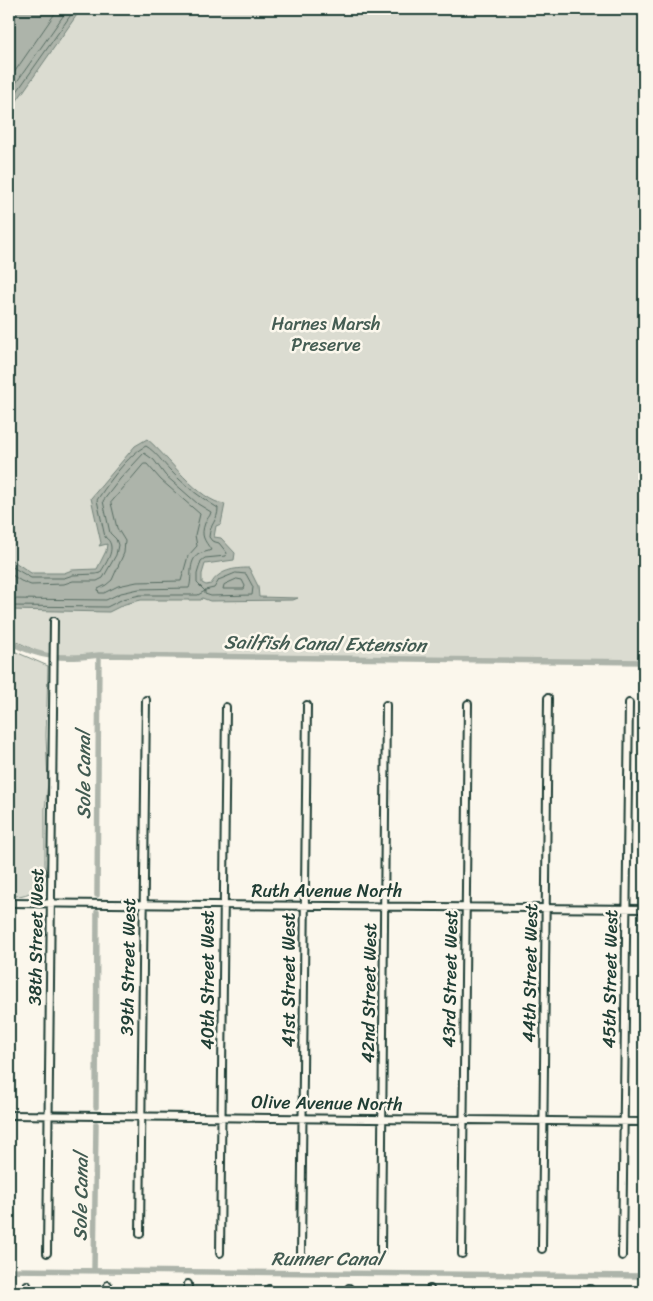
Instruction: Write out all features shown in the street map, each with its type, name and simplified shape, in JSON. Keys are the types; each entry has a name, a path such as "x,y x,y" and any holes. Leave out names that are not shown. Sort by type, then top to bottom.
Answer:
{"street":[{"name":"38th Street West","path":"48,1253 54,621"},
{"name":"44th Street West","path":"542,1249 548,698"},
{"name":"39th Street West","path":"140,1234 146,700"},
{"name":"45th Street West","path":"622,1256 629,703"},
{"name":"43rd Street West","path":"462,1254 468,704"},
{"name":"41st Street West","path":"301,1255 307,705"},
{"name":"42nd Street West","path":"382,1250 386,705"},
{"name":"40th Street West","path":"220,1253 226,707"},
{"name":"Ruth Avenue North","path":"9,903 644,909"},
{"name":"Olive Avenue North","path":"9,1115 644,1122"},
{"path":"188,1284 188,1292"},
{"path":"108,1285 108,1292"}],"green space":[{"name":"Harnes Marsh Preserve","path":"9,9 644,9 644,661 45,655 9,638"},
{"path":"9,649 48,666 46,736 48,783 45,809 46,879 30,893 21,896 9,896"}],"water":[{"path":"9,9 81,9 9,112"},
{"path":"147,439 194,487 215,501 225,504 221,524 216,526 214,537 221,538 235,553 234,560 205,564 202,583 206,585 211,584 214,579 227,571 249,568 258,586 259,597 298,598 293,600 210,601 202,598 201,600 141,600 125,604 109,612 9,610 9,558 31,573 64,573 72,570 97,569 106,551 107,544 99,546 101,543 91,498 135,446"}],"waterway":[{"name":"Sailfish Canal Extension","path":"9,642 42,654 63,657 99,655 644,662"},
{"name":"Sole Canal","path":"97,895 99,655"},
{"name":"Sole Canal","path":"96,1107 97,912"},
{"name":"Sole Canal","path":"94,1271 96,1124"},
{"name":"Runner Canal","path":"9,1270 644,1276"}]}
